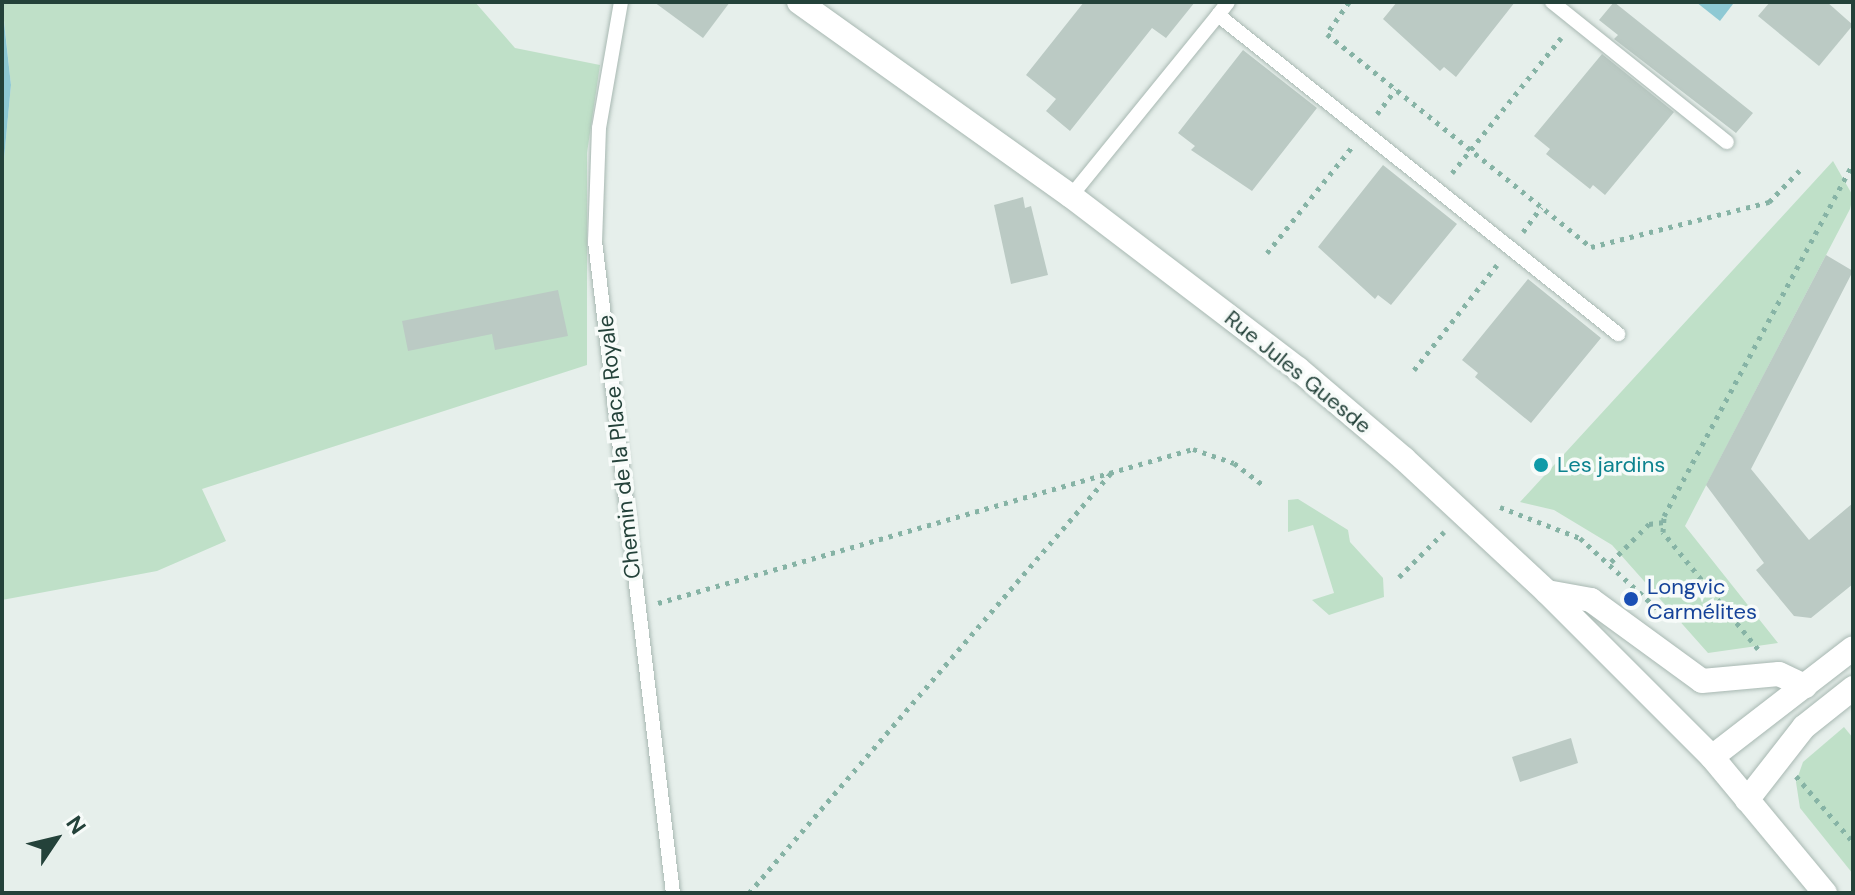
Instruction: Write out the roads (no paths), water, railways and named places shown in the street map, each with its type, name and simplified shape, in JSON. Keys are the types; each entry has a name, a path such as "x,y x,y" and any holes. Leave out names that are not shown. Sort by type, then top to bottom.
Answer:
{"street":[{"name":"Rue Jules Guesde","path":"799,2 1071,196 1298,369 1464,512 1712,757 1825,893"},
{"path":"1547,592 1591,600 1702,681 1779,674 1805,686"},
{"path":"1712,757 1853,648"},
{"path":"1747,800 1804,727 1853,688"}],"lane":[{"name":"Chemin de la Place Royale","path":"621,2 599,128 595,241 673,893"},
{"path":"1071,196 1228,2"},
{"path":"1552,2 1727,142"},
{"path":"1218,15 1618,334"}],"water":[{"path":"1696,2 1730,2 1733,4 1720,21"},
{"path":"2,4 11,85 2,180"}],"place":[{"name":"Les jardins","path":"1541,465"},
{"name":"Longvic Carmélites","path":"1631,599"}]}
